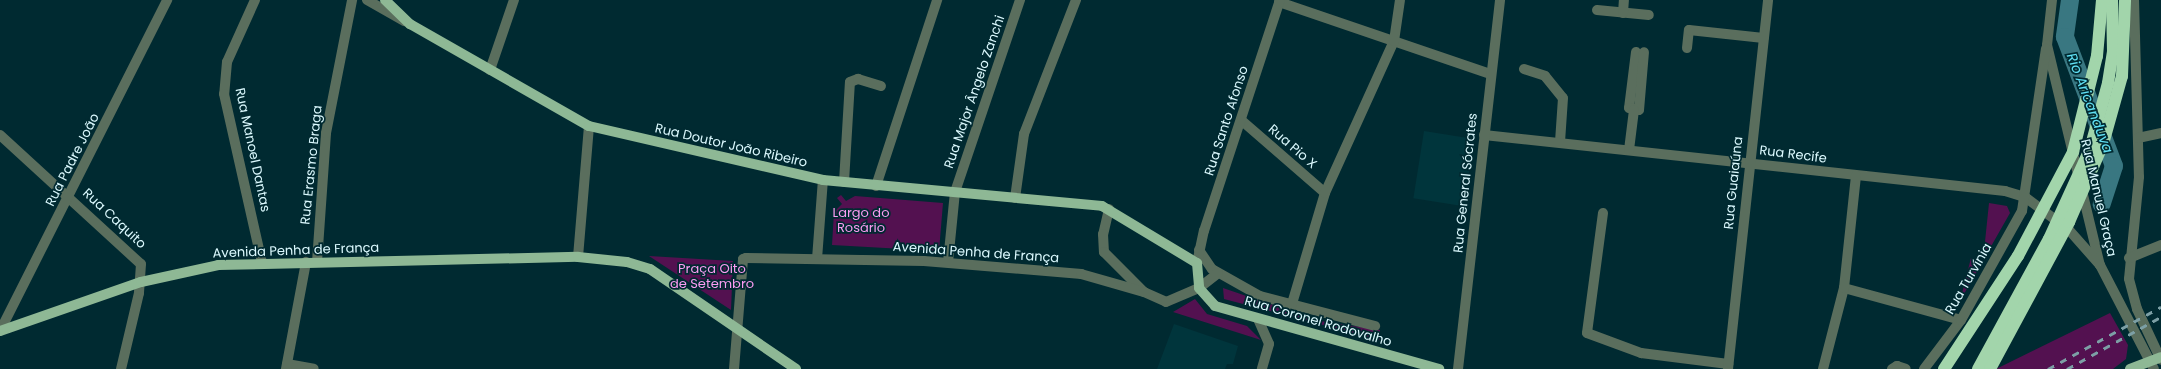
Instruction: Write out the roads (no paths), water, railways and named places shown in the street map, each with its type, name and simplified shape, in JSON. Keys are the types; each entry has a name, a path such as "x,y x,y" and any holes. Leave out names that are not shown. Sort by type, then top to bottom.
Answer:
{"highway":[{"path":"1944,369 2018,256 2073,152 2098,56 2102,0"},
{"path":"1978,369 2049,239 2090,149 2108,84 2112,0"},
{"path":"1990,369 2069,222 2103,144 2122,76 2125,0"}],"main road":[{"name":"Rua Doutor João Ribeiro","path":"385,0 410,24 589,126 824,180 1015,198 1093,203 1109,208 1197,263"},
{"name":"Avenida Penha de França","path":"0,331 141,282 218,264 578,258 627,262 650,270 737,326 796,369"},
{"path":"1197,263 1199,288"},
{"name":"Rua Coronel Rodovalho","path":"1199,288 1215,306 1439,369"},
{"path":"2130,369 2158,361"}],"street":[{"name":"Rua Padre João","path":"0,331 70,195 167,0"},
{"name":"Rua Manoel Dantas","path":"255,0 227,62 224,94 262,263"},
{"name":"Rua Erasmo Braga","path":"287,367 311,262 326,133 352,0"},
{"path":"367,0 410,24"},
{"path":"490,70 514,0"},
{"path":"876,186 937,0"},
{"name":"Rua Major Ângelo Zanchi","path":"955,192 1020,0"},
{"path":"1015,198 1024,134 1076,0"},
{"path":"1291,307 1325,193 1394,41 1400,0"},
{"name":"Rua General Sócrates","path":"1458,369 1500,0"},
{"path":"1623,12 1624,0"},
{"name":"Rua Guaiaúna","path":"1728,366 1768,0"},
{"name":"Rua Manuel Graça","path":"2052,0 2047,45 2100,265 2158,361"},
{"path":"2134,0 2138,138 2137,215 2129,258 2131,293 2158,361"},
{"path":"1280,1 1491,74"},
{"name":"Rua Santo Afonso","path":"1197,263 1199,250 1280,1"},
{"path":"1597,10 1649,15"},
{"path":"1687,48 1689,30 1764,38"},
{"name":"Rua Turvínia","path":"1924,369 1961,320 2017,221 2026,197 2047,45"},
{"path":"1629,150 1634,110 1629,108 1640,52"},
{"path":"1524,69 1545,76 1563,98 1560,142"},
{"path":"844,182 850,82 858,79 881,86"},
{"name":"Rua Pio X","path":"1241,120 1325,193"},
{"path":"578,258 589,126"},
{"path":"2138,138 2161,133"},
{"name":"Rua Recife","path":"1484,134 1856,176 2005,191 2026,197"},
{"name":"Rua Caquito","path":"0,135 70,195 135,255 141,264 141,282 121,369"},
{"path":"1823,369 1844,288 1856,176"},
{"path":"817,259 824,180"},
{"path":"948,262 955,192"},
{"path":"2026,197 2069,230 2100,265"},
{"path":"1109,208 1103,234 1104,252 1144,292"},
{"path":"1602,213 1587,333 1641,353 1728,366"},
{"path":"2129,258 2161,245"},
{"path":"1185,255 1199,250 1218,273 1260,296 1291,307 1375,326"},
{"name":"Avenida Penha de França","path":"737,326 743,259 948,262 1081,274 1144,292 1172,302 1199,288 1218,273"},
{"path":"1844,288 1961,320"},
{"path":"1258,319 1269,344 1262,369"},
{"path":"734,369 737,326"},
{"path":"1892,369 1897,366 1906,369"},
{"path":"287,367 314,369"}],"waterway":[{"name":"Rio Aricanduva","path":"2070,0 2065,37 2114,166 2102,204"}],"railway":[{"path":"2048,369 2161,307"},
{"path":"2067,369 2161,317"}],"park label":[{"name":"Largo do Rosário","path":"861,222"},
{"name":"Praça Oito de Setembro","path":"712,278"}]}
